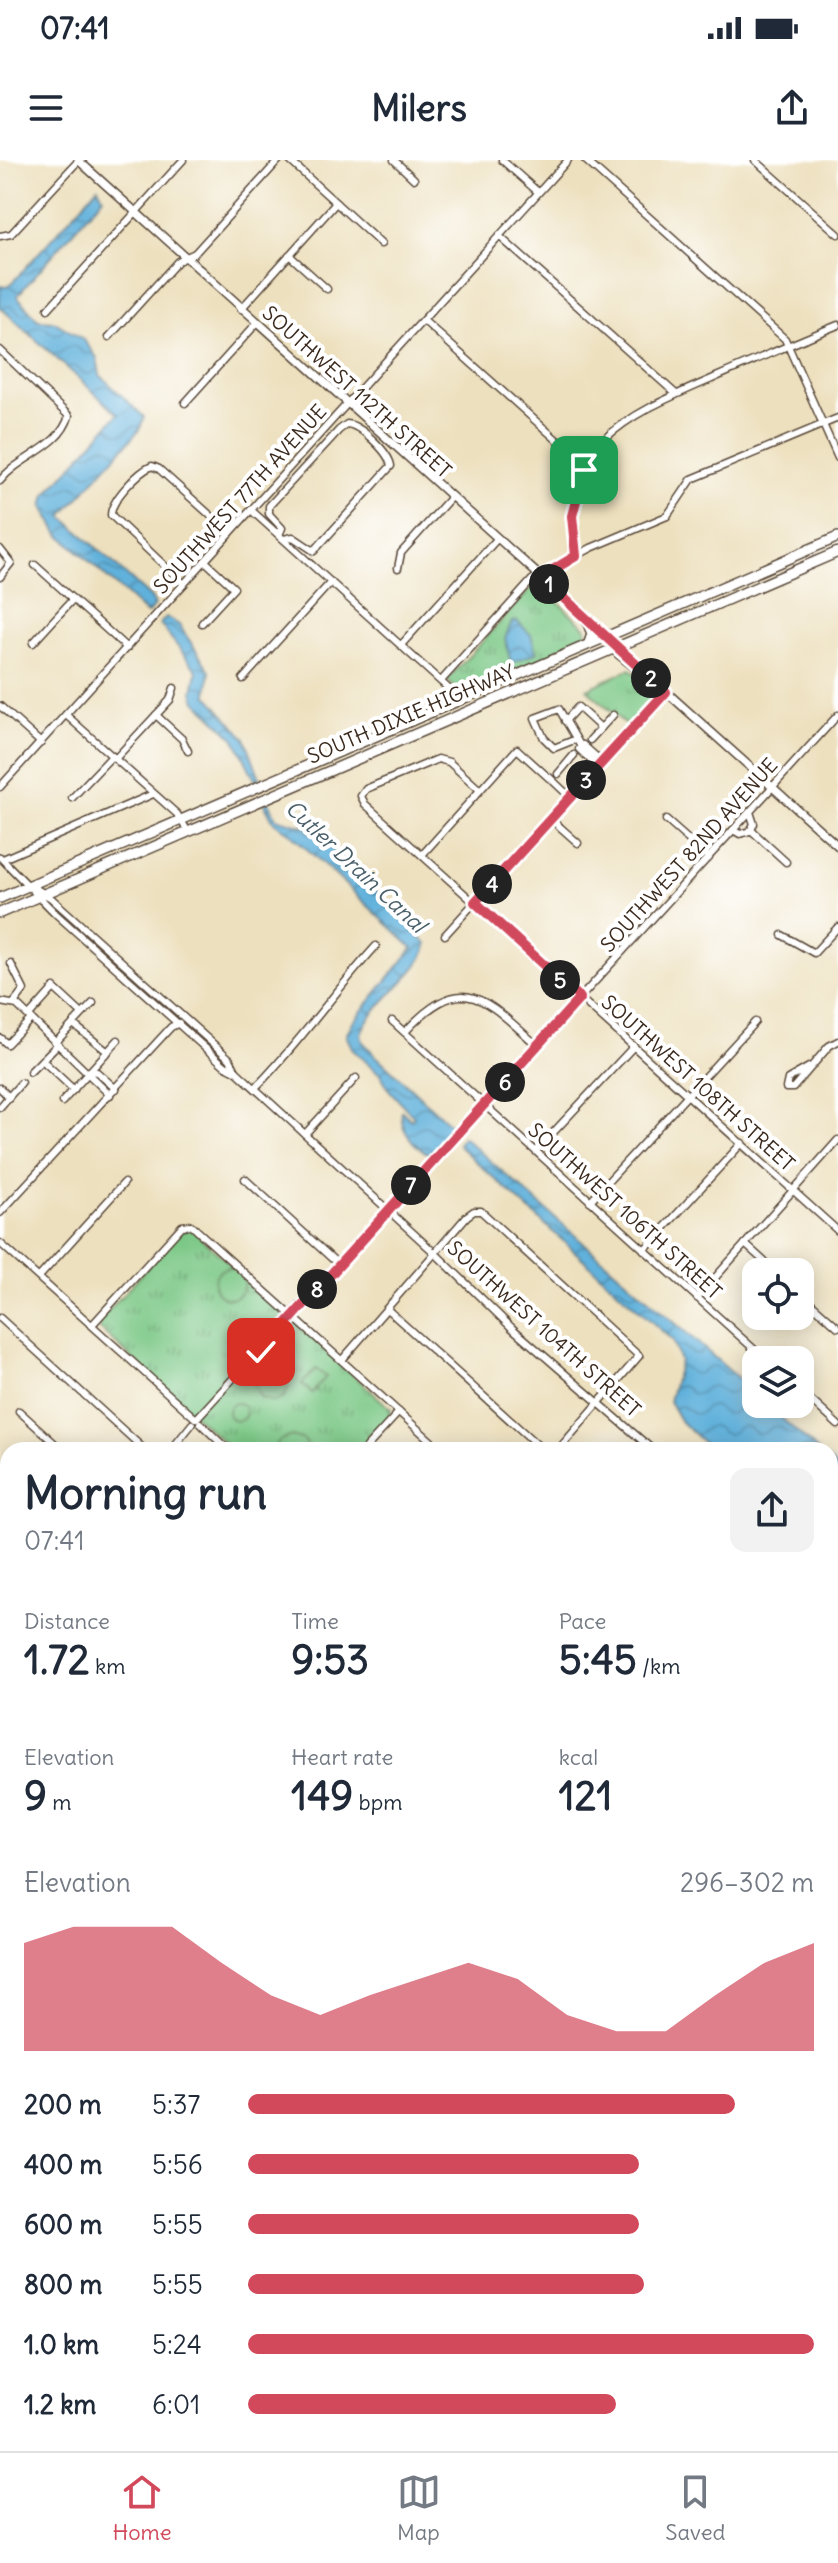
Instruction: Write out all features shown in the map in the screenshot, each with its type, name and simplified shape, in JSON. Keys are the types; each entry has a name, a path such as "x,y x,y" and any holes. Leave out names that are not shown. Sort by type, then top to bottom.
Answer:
{"highway":[{"name":"SOUTH DIXIE HIGHWAY","path":"0,898 838,537"},
{"name":"SOUTH DIXIE HIGHWAY","path":"0,913 838,552"},
{"path":"586,618 592,634 589,643"},
{"path":"460,699 471,709"}],"main road":[{"name":"SOUTHWEST 112TH STREET","path":"79,160 838,846"}],"street":[{"path":"1,237 11,234 79,160"},
{"path":"48,309 183,160"},
{"path":"109,337 178,261 195,253 279,160"},
{"path":"289,160 381,244"},
{"path":"394,160 414,179"},
{"path":"502,160 538,192"},
{"name":"SOUTHWEST 77TH AVENUE","path":"0,787 568,160"},
{"path":"585,160 777,332 788,346 837,455"},
{"path":"755,160 838,234"},
{"path":"241,309 336,203"},
{"path":"499,236 676,394"},
{"path":"289,255 327,289"},
{"path":"423,320 586,466"},
{"path":"185,403 257,323"},
{"path":"576,556 573,509 586,466 599,445 622,422 676,394 838,325"},
{"path":"0,350 63,408 69,419 48,444 13,467 0,481"},
{"path":"0,363 7,356"},
{"path":"441,681 532,580 576,556 667,516 692,479 838,418"},
{"path":"251,510 282,537 311,551 316,550 391,466 388,456 355,425 347,424 339,430 269,506 269,514 281,526 282,537"},
{"path":"184,584 114,520 110,511 143,471 152,466 159,469 230,533"},
{"path":"398,568 401,553 451,497"},
{"path":"401,645 497,539"},
{"path":"301,547 331,582 460,699"},
{"path":"0,549 11,561 0,577"},
{"path":"787,559 792,571"},
{"path":"202,623 234,588 205,561"},
{"path":"35,565 127,648"},
{"path":"243,679 331,582"},
{"path":"33,643 73,599"},
{"path":"72,798 170,700 174,688"},
{"path":"445,935 666,692"},
{"path":"0,706 41,743"},
{"path":"565,721 578,707 601,728"},
{"path":"577,751 559,709 535,718 544,738 554,748 577,751 600,764"},
{"path":"66,715 181,819 187,830"},
{"path":"156,715 182,739 188,751"},
{"path":"590,740 613,715"},
{"name":"SOUTHWEST 82ND AVENUE","path":"179,1442 838,715"},
{"path":"554,748 574,740"},
{"path":"422,855 519,750 570,797"},
{"path":"558,774 577,751"},
{"name":"SOUTHWEST 108TH STREET","path":"480,790 443,759 433,760 379,783 361,796 422,855 838,1231"},
{"path":"2,858 153,794"},
{"path":"750,812 754,821 751,830"},
{"path":"551,819 578,843"},
{"path":"666,820 709,858"},
{"path":"733,830 740,834 751,830"},
{"path":"751,830 786,862"},
{"name":"SOUTHWEST 104TH STREET","path":"2,858 62,920 224,1065 255,1088 522,1337 601,1402 642,1442"},
{"path":"58,904 57,895 65,884"},
{"name":"SOUTHWEST 104TH STREET","path":"41,895 58,904 76,920 230,1059 236,1071"},
{"path":"62,920 76,920"},
{"path":"782,935 814,953 838,927"},
{"path":"255,1088 310,1028 326,1001 376,946"},
{"path":"11,964 24,990 7,1002 30,1018 113,1092"},
{"path":"0,1038 7,1044 54,988 82,1014"},
{"path":"405,1032 436,1003 454,997 477,998 495,1007 538,1046"},
{"path":"30,1072 93,1003"},
{"name":"SOUTHWEST 106TH STREET","path":"392,1021 750,1346"},
{"path":"590,1201 755,1022"},
{"path":"0,1213 176,1023 194,1027"},
{"path":"73,1024 108,1052"},
{"path":"62,1102 118,1040"},
{"path":"809,1067 838,1041"},
{"path":"536,1151 634,1046"},
{"path":"42,1060 74,1090"},
{"path":"305,1134 356,1078"},
{"path":"0,1107 21,1083"},
{"path":"0,1088 9,1097"},
{"path":"697,1298 838,1140"},
{"path":"644,1250 742,1143"},
{"path":"245,1179 339,1265"},
{"path":"39,1277 124,1183"},
{"path":"342,1360 470,1213 477,1210 635,1349 639,1360 565,1442"},
{"path":"92,1325 185,1224 193,1226 432,1442"},
{"path":"0,1243 219,1442"},
{"path":"745,1244 760,1258"},
{"path":"814,1306 838,1327"},
{"path":"388,1310 534,1442"},
{"path":"0,1318 136,1442"},
{"path":"814,1403 838,1425"},
{"path":"19,1411 53,1442"},
{"path":"371,1442 399,1412"}],"green space":[{"path":"537,582 586,628 585,640 461,694 447,680"},
{"path":"630,669 654,691 654,697 627,726 587,689"},
{"path":"190,1228 391,1409 390,1418 368,1442 223,1442 100,1329 99,1321 180,1231"},
{"path":"229,1268 240,1272 244,1283 240,1294 229,1298 218,1294 214,1283 218,1272"},
{"path":"270,1368 289,1384 285,1396 274,1402 261,1398 254,1385"},
{"path":"316,1369 326,1377 312,1393 302,1384"},
{"path":"237,1403 246,1412 237,1421 228,1412"},
{"path":"292,1436 305,1442 278,1442"}],"water":[{"path":"98,187 103,197 17,296 38,320 53,321 83,339 97,358 100,375 144,417 140,429 62,516 151,598 155,605 147,614 58,533 43,506 46,495 118,414 0,307 0,286 11,284"},
{"path":"166,617 179,625 210,671 207,695 245,738 260,778 255,780 235,739 196,701 193,692 197,671 160,624"},
{"path":"517,621 531,635 536,653 511,663 505,638 512,622"},
{"path":"269,801 276,818 307,827 363,876 427,944 417,966 375,1011 361,1034 363,1042 375,1055 453,1127 430,1154 409,1137 403,1124 402,1111 411,1120 414,1117 390,1091 381,1075 353,1050 346,1035 352,1023 413,948 289,832 274,822 264,803"},
{"path":"463,1137 742,1382 742,1418 781,1418 808,1442 702,1442 681,1422 669,1401 680,1361 672,1340 458,1144"}],"route":[{"path":"261,1352 580,998 475,902 666,692 541,577 576,556 572,516 584,470"}],"water label":[{"name":"Cutler Drain Canal","path":"356,866"}]}
